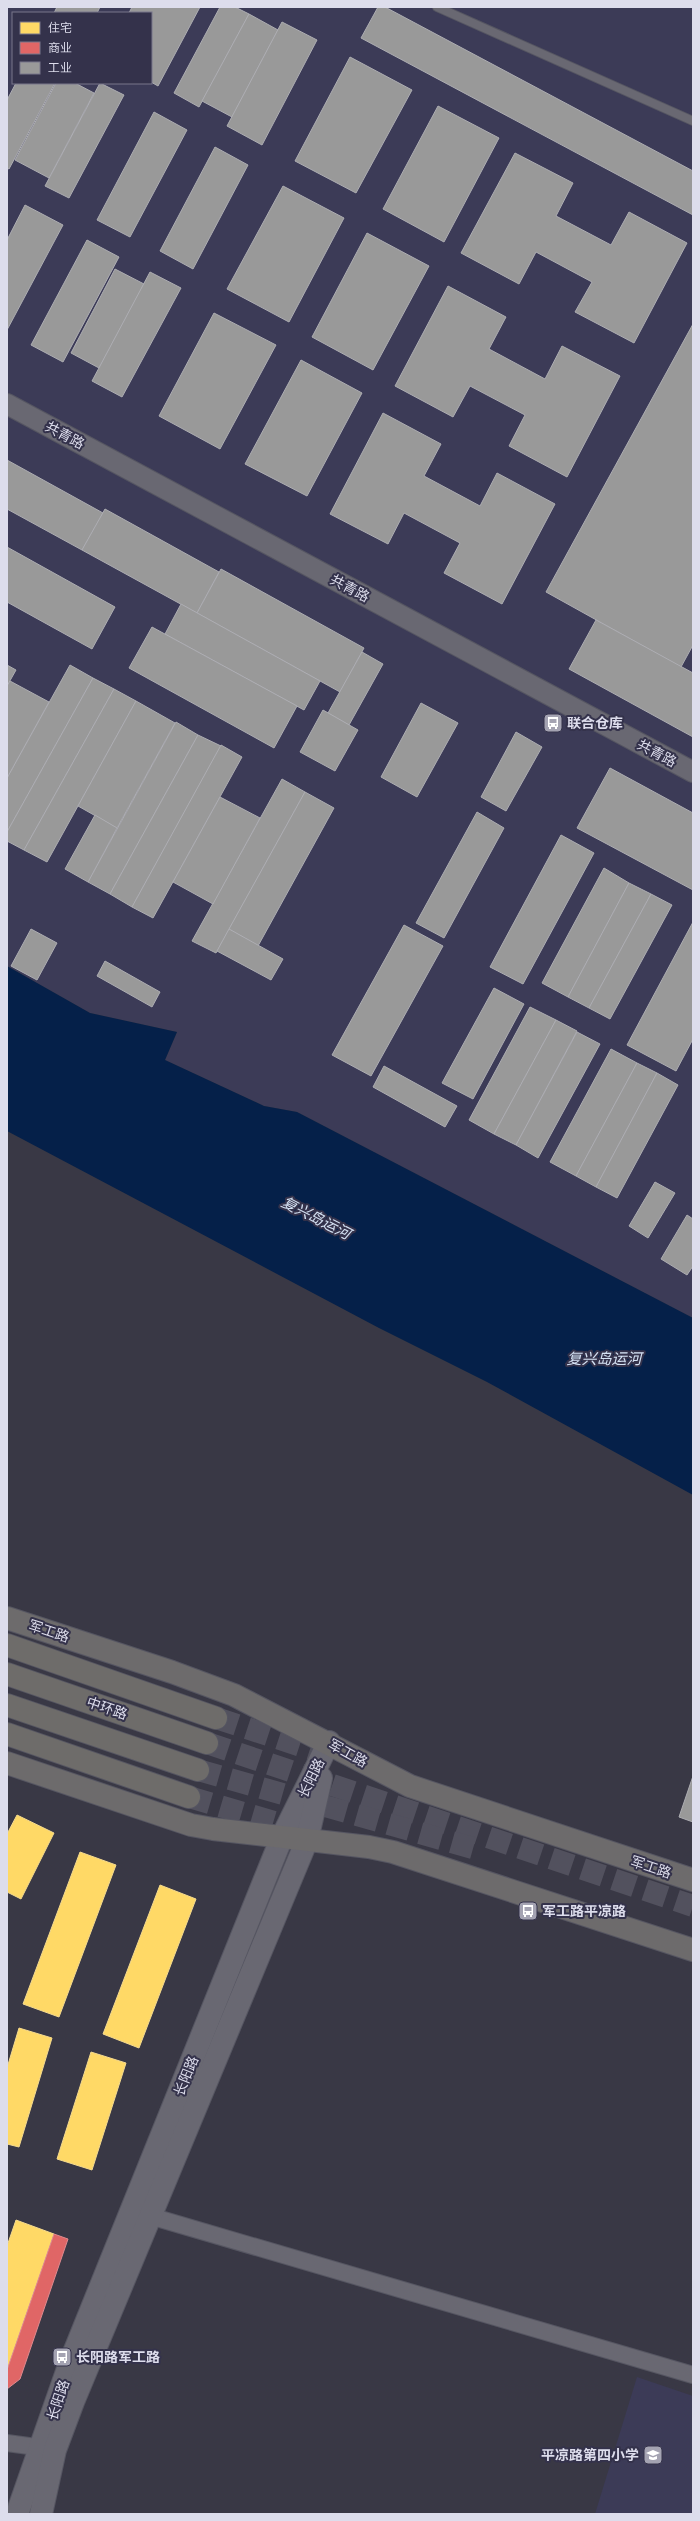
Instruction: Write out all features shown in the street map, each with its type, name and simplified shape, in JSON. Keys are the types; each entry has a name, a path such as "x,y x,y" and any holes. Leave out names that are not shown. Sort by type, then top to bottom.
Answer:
{"highway":[{"path":"7,1645 216,1718"},
{"name":"中环路","path":"7,1674 207,1743"},
{"name":"中环路","path":"7,1705 198,1770"},
{"path":"7,1734 189,1797"}],"main road":[{"name":"军工路","path":"7,1618 234,1694 329,1742 410,1786 693,1880"},
{"name":"长阳路","path":"41,2514 48,2449 71,2360 282,1837 329,1742"},
{"name":"长阳路","path":"17,2514 72,2402 307,1840 329,1742"},
{"path":"7,1762 191,1825 369,1847 393,1852 693,1950"}],"street":[{"name":"共青路","path":"7,404 693,772"},
{"path":"150,2216 629,2354 693,2375"},
{"path":"7,2443 48,2449"}],"lane":[{"path":"437,7 693,121"}],"shaded area":[{"path":"7,7 693,7 693,1318 297,1112 264,1106 165,1060 177,1032 90,1013 7,966"},
{"name":"平凉路第四小学","path":"637,2377 693,2396 693,2514 595,2514"}],"water":[{"name":"复兴岛运河","path":"7,966 90,1013 177,1032 165,1060 264,1106 297,1112 693,1318 693,1495 487,1382 379,1328 7,1131"}],"building: 住宅":[{"path":"17,1815 54,1833 21,1899 7,1892 7,1834"},
{"path":"80,1852 116,1865 59,2017 23,2004"},
{"path":"160,1885 196,1899 139,2048 103,2034"},
{"path":"19,2028 52,2038 19,2147 7,2144 7,2068"},
{"path":"91,2052 126,2063 92,2170 57,2159"},
{"path":"16,2220 54,2234 7,2370 7,2246"}],"building: 商业":[{"path":"54,2234 68,2239 20,2379 7,2389 7,2370"}],"building: 工业":[{"path":"57,7 100,7 98,12 54,12"},
{"path":"132,7 200,7 158,86 152,83 152,12 130,12"},
{"path":"220,7 235,7 249,14 199,107 174,93"},
{"path":"378,7 385,7 693,171 693,215 361,38"},
{"path":"249,14 278,30 232,117 202,101"},
{"path":"282,22 317,40 262,145 227,126"},
{"path":"350,57 412,90 356,193 295,161"},
{"path":"15,84 54,84 9,169 7,168 7,100"},
{"path":"55,84 77,84 94,93 49,178 15,160"},
{"path":"99,84 124,95 69,198 45,186"},
{"path":"438,106 499,138 444,242 383,209"},
{"path":"154,112 187,130 130,237 97,220"},
{"path":"215,147 248,165 193,269 160,251"},
{"path":"515,153 573,183 556,216 611,245 629,212 687,243 634,343 575,312 592,282 536,252 519,284 461,253"},
{"path":"283,186 344,218 289,322 227,289"},
{"path":"25,205 63,225 7,330 7,240"},
{"path":"367,233 429,266 373,370 312,337"},
{"path":"87,240 119,257 63,362 31,345"},
{"path":"115,269 144,284 99,368 71,353"},
{"path":"150,272 181,288 122,397 92,381"},
{"path":"448,286 506,317 489,349 545,379 562,346 620,376 567,477 509,446 525,415 470,386 453,417 395,386"},
{"path":"214,313 276,345 220,449 159,416"},
{"path":"693,324 693,645 681,667 546,592"},
{"path":"301,360 362,393 307,496 245,464"},
{"path":"383,413 441,444 424,476 480,506 497,473 555,504 502,604 444,573 460,543 404,513 388,544 330,514"},
{"path":"7,460 103,513 82,550 7,509"},
{"path":"105,509 219,572 197,613 82,550"},
{"path":"7,547 115,607 92,649 7,602"},
{"path":"221,569 364,648 340,692 197,613"},
{"path":"181,604 320,681 304,710 165,634"},
{"path":"596,620 693,673 693,737 569,669"},
{"path":"152,627 297,706 274,748 129,668"},
{"path":"362,652 383,664 349,725 328,713"},
{"path":"7,665 16,670 7,686"},
{"path":"70,665 93,678 7,832 7,778"},
{"path":"93,678 114,689 24,850 7,841 7,832"},
{"path":"10,681 49,702 7,778 7,686"},
{"path":"114,689 136,701 47,862 24,850"},
{"path":"136,701 175,723 117,828 78,806"},
{"path":"421,703 458,723 417,797 381,777"},
{"path":"323,710 358,730 335,771 300,752"},
{"path":"176,722 198,735 110,894 88,882"},
{"path":"516,732 542,747 506,811 481,797"},
{"path":"198,735 221,746 132,907 110,894"},
{"path":"221,745 242,757 153,918 132,907"},
{"path":"610,768 693,813 693,890 577,828"},
{"path":"282,779 305,792 216,953 192,941"},
{"path":"305,792 334,808 258,946 229,929"},
{"path":"220,797 260,818 213,904 173,882"},
{"path":"477,812 504,828 444,938 416,923"},
{"path":"95,815 117,828 88,882 65,869"},
{"path":"561,835 594,853 523,984 490,967"},
{"path":"604,868 629,883 568,997 542,983"},
{"path":"629,883 651,894 589,1008 568,997"},
{"path":"651,894 672,905 610,1019 589,1008"},
{"path":"693,922 693,1039 676,1071 627,1045"},
{"path":"404,925 443,946 371,1076 332,1055"},
{"path":"31,929 57,943 37,980 11,966"},
{"path":"229,929 283,959 271,980 217,951"},
{"path":"105,961 160,992 152,1007 97,976"},
{"path":"494,988 524,1004 473,1099 442,1083"},
{"path":"530,1007 556,1020 494,1134 469,1120"},
{"path":"556,1020 577,1031 516,1145 494,1134"},
{"path":"577,1032 600,1044 538,1158 516,1145"},
{"path":"611,1049 637,1063 576,1176 550,1162"},
{"path":"637,1063 657,1073 596,1187 576,1176"},
{"path":"384,1066 457,1106 445,1127 373,1087"},
{"path":"657,1073 678,1085 617,1198 596,1187"},
{"path":"655,1182 675,1193 648,1238 629,1226"},
{"path":"687,1215 693,1219 693,1266 687,1275 661,1259"},
{"path":"693,1776 693,1822 679,1817"}],"tunnel":[{"path":"216,1718 341,1759"},
{"path":"207,1743 693,1906"},
{"path":"198,1770 480,1850"},
{"path":"189,1797 305,1831"}],"place":[{"name":"联合仓库","path":"553,723"},
{"name":"军工路平凉路","path":"528,1911"},
{"name":"长阳路军工路","path":"62,2357"},
{"name":"平凉路第四小学","path":"653,2455"}]}
